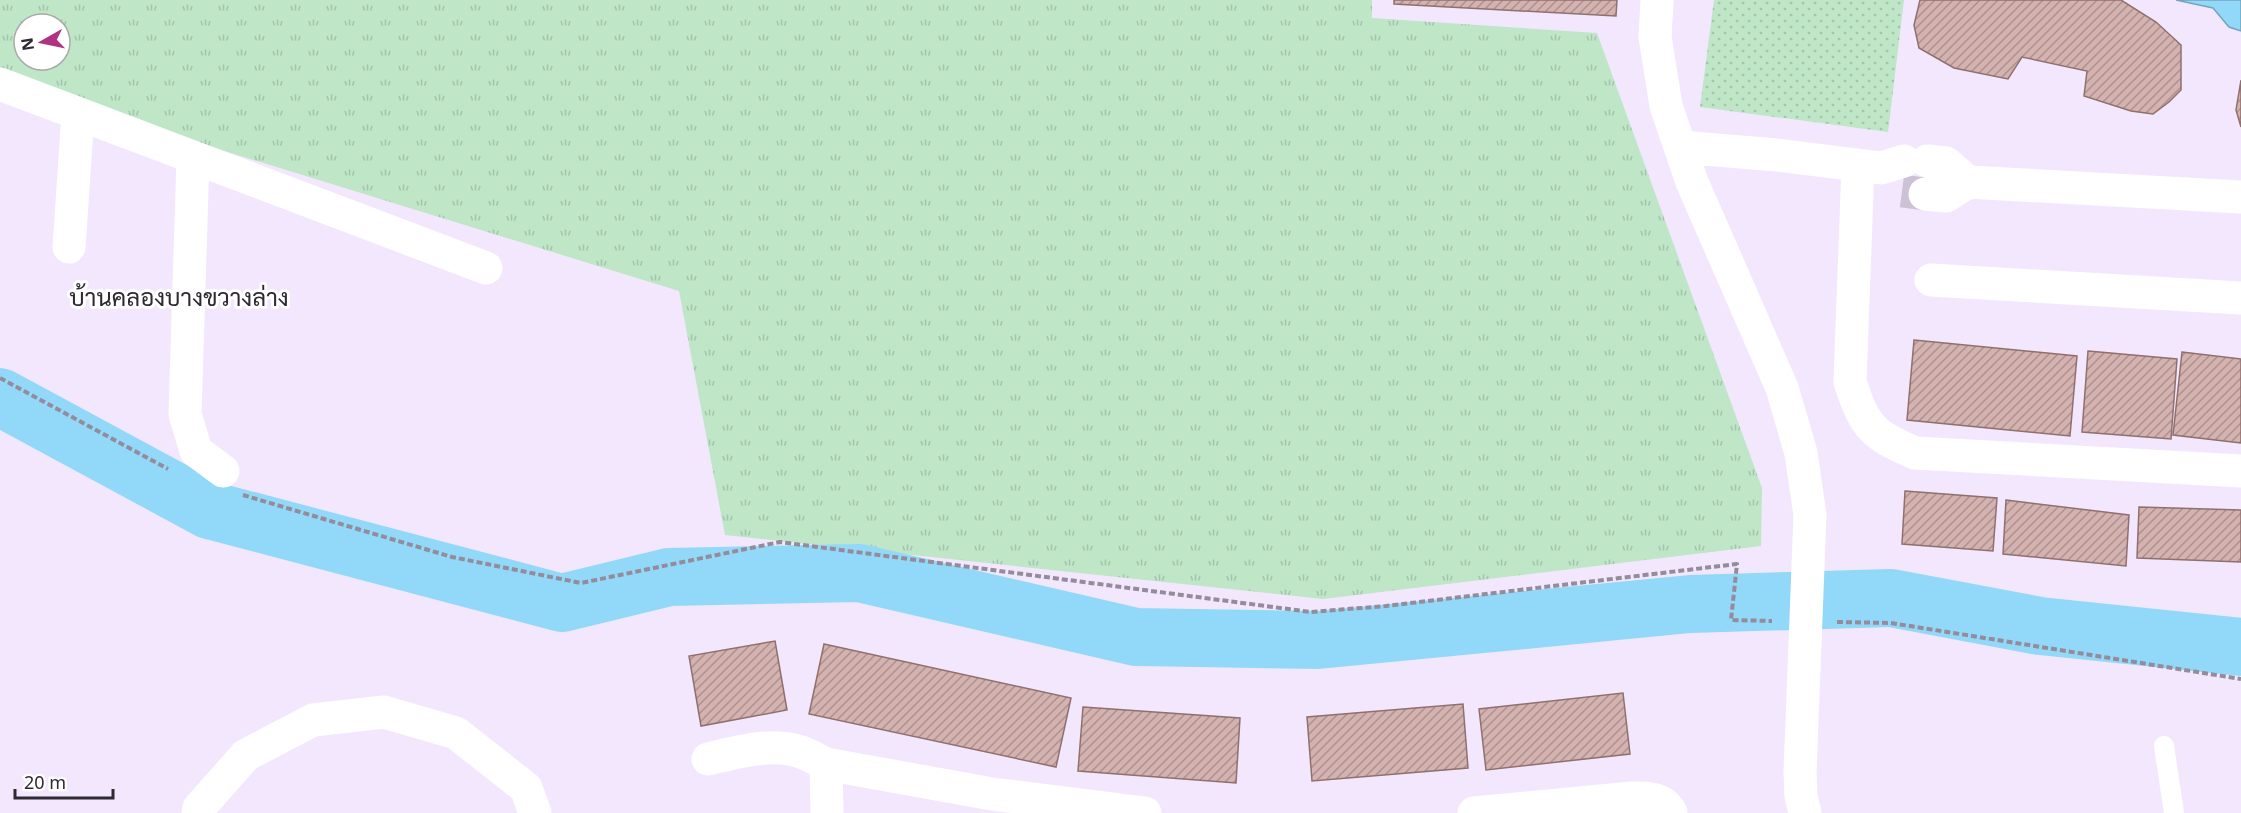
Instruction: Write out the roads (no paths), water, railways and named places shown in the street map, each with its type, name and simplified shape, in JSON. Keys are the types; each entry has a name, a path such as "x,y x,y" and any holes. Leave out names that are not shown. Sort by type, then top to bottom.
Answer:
{"street":[{"path":"1656,0 1655,37 1666,106 1692,182 1782,388 1801,453 1810,515 1800,772 1801,796 1805,813"},
{"path":"0,84 486,268"},
{"path":"69,247 78,114"},
{"path":"1680,147 1777,155 1900,173 1946,163 1968,182 2241,197"},
{"path":"192,158 185,414 196,451 228,481"},
{"path":"1900,173 1850,382 1859,410 1869,426 1890,442 1915,453 2241,471"},
{"path":"1931,280 2241,298"},
{"path":"198,813 199,808 246,755 313,720 384,712 456,734 526,788 535,813"},
{"path":"708,759 754,749 776,747 801,752 826,764 992,794 1111,811 1145,813"},
{"path":"826,764 827,813"},
{"path":"1474,813 1632,798 1654,798 1667,806 1671,813"}],"lane":[{"path":"2164,746 2174,813"}],"water":[{"path":"2176,0 2241,0 2241,31 2229,27 2213,8"}],"waterway":[{"path":"0,397 209,510 562,603 669,577 859,573 1136,637 1318,640 1690,604 1891,598 2040,626 2241,647"}],"tunnel":[{"path":"1902,191 1925,194"}],"district":[{"name":"บ้านคลองบางขวางล่าง","path":"179,296"}]}
